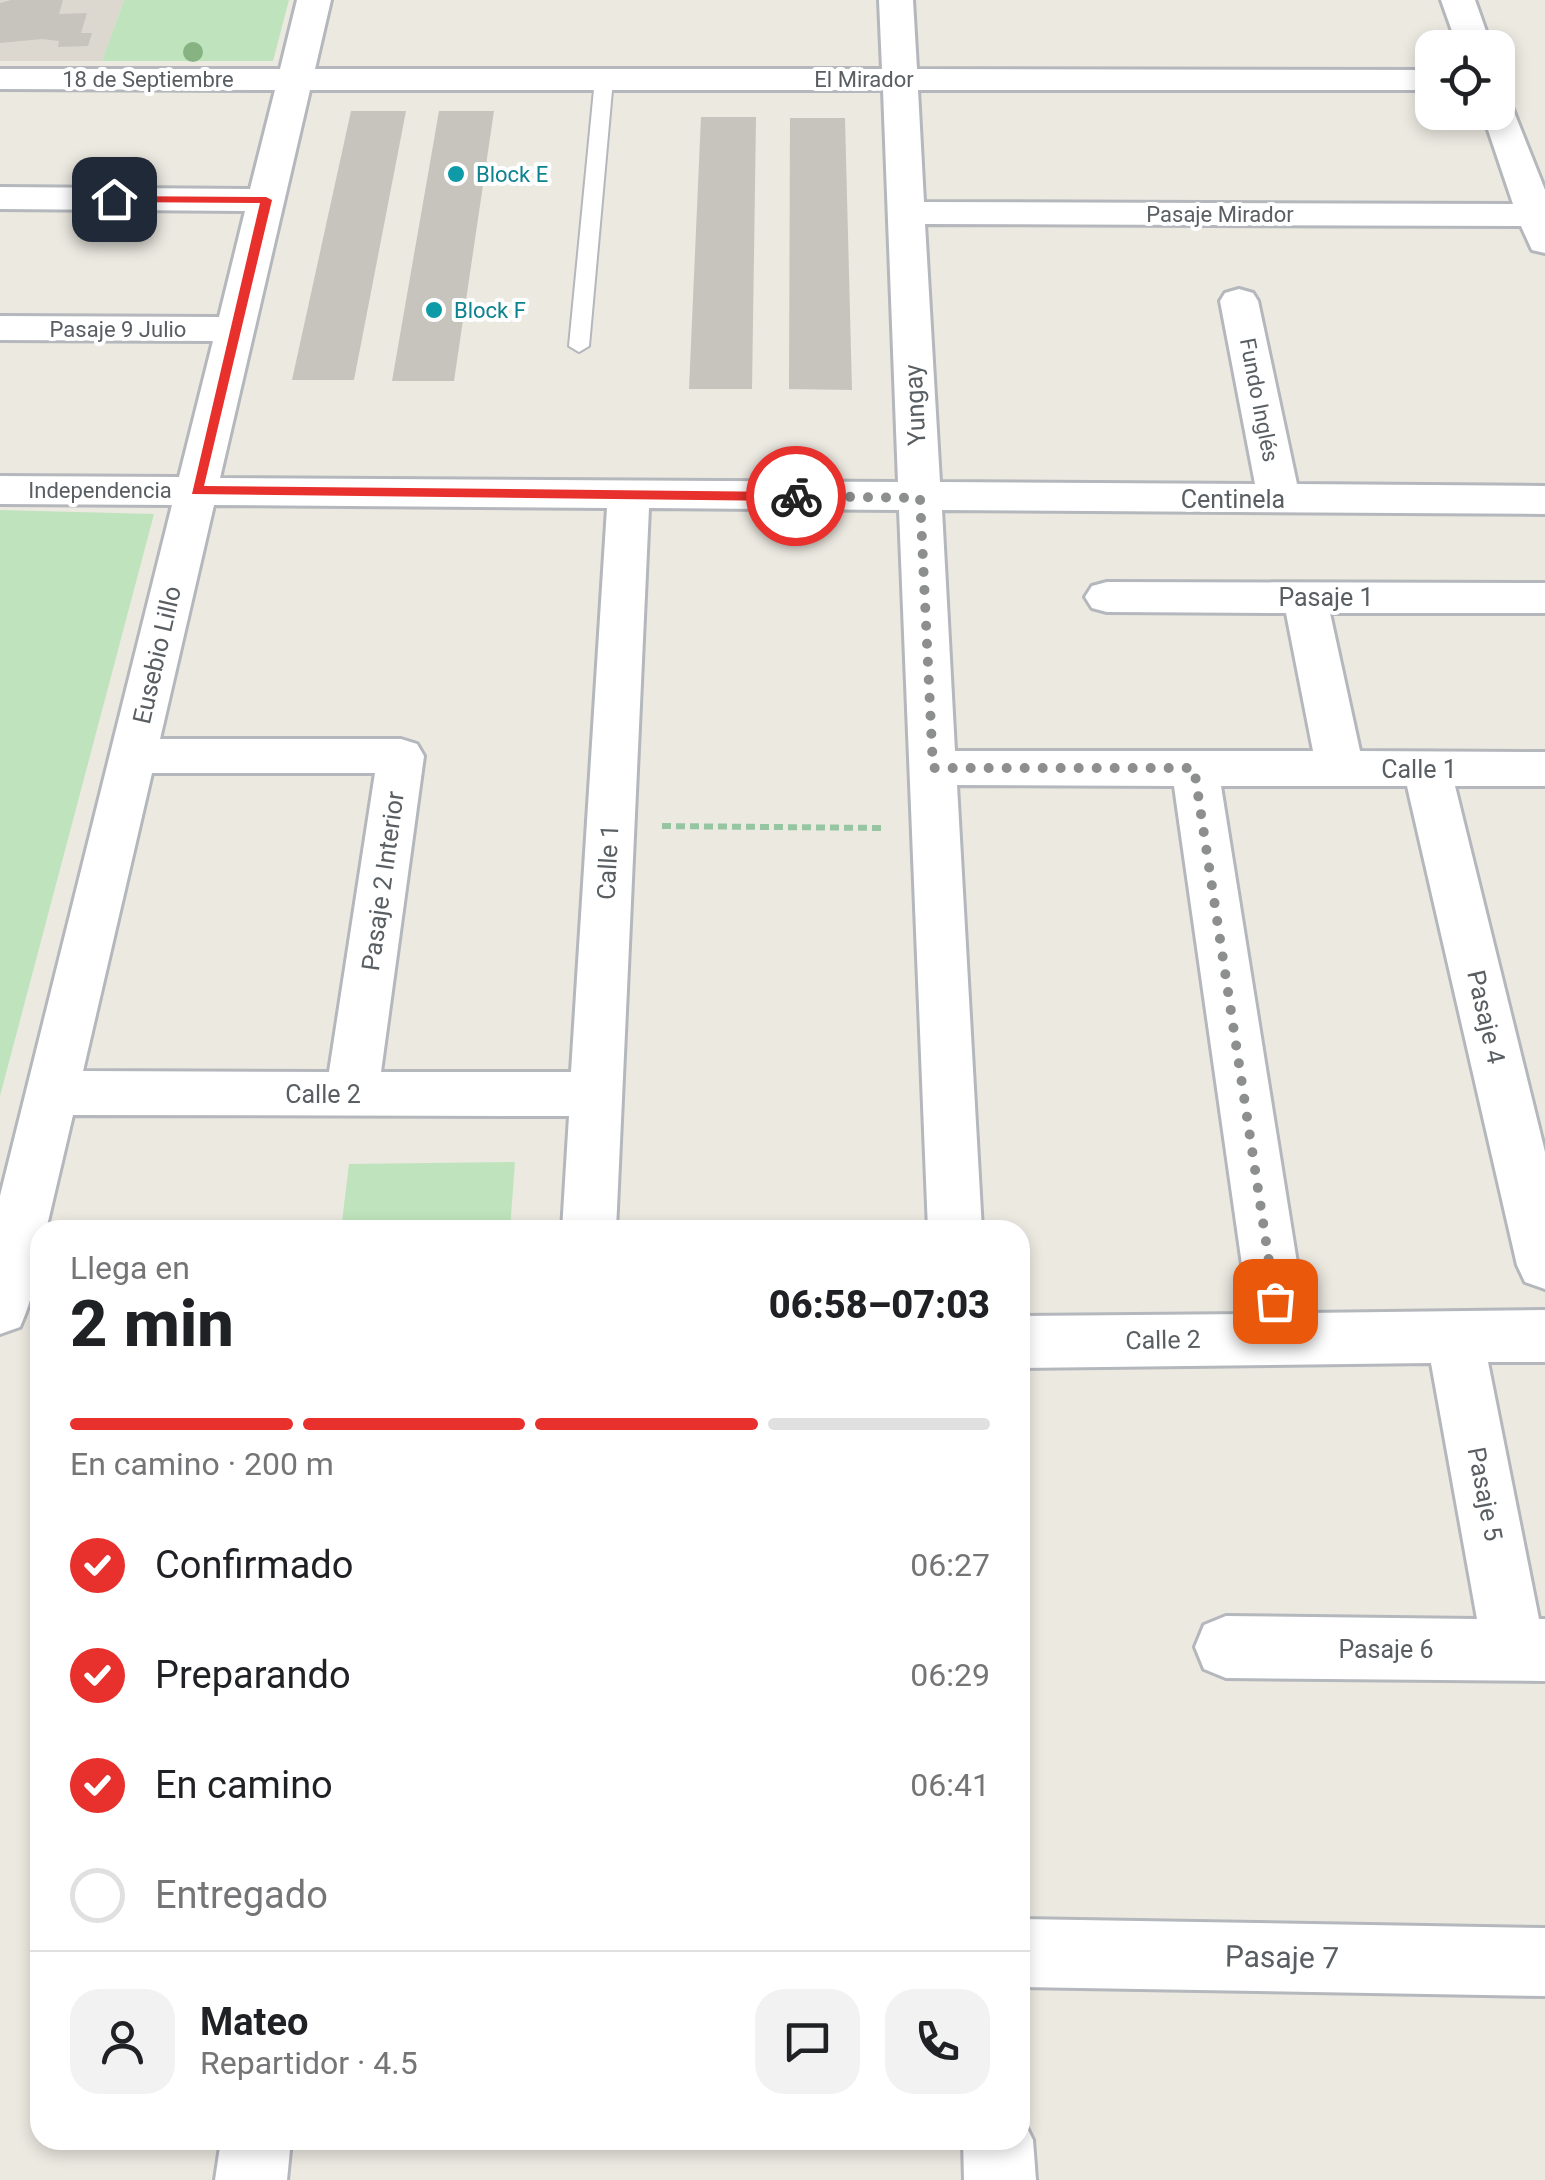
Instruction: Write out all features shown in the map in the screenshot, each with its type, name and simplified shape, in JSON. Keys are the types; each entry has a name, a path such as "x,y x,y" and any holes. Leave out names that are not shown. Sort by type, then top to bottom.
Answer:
{"street":[{"name":"Eusebio Lillo","path":"0,1309 314,0"},
{"name":"Yungay","path":"896,0 955,1220"},
{"path":"1458,0 1469,30"},
{"name":"18 de Septiembre","path":"0,79 295,79"},
{"name":"El Mirador","path":"295,79 1415,80"},
{"path":"1505,130 1540,228"},
{"path":"0,198 266,200"},
{"name":"Pasaje Mirador","path":"904,213 1540,228"},
{"name":"Fundo Inglés","path":"1239,301 1279,499"},
{"name":"Pasaje 9 Julio","path":"0,328 235,329"},
{"name":"Independencia","path":"0,490 920,498"},
{"name":"Calle 1","path":"589,1220 629,494"},
{"name":"Centinela","path":"920,498 1545,500"},
{"name":"Pasaje 1","path":"1106,597 1545,598"},
{"path":"1305,597 1340,769"},
{"name":"Pasaje 2 Interior","path":"133,756 401,756 352,1094"},
{"name":"Calle 1","path":"933,768 1545,770"},
{"path":"1194,768 1281,1339"},
{"name":"Pasaje 4","path":"1427,769 1545,1264"},
{"name":"Calle 2","path":"52,1094 594,1094"},
{"name":"Calle 2","path":"1030,1342 1545,1336"},
{"name":"Pasaje 5","path":"1455,1338 1530,1650"},
{"name":"Pasaje 6","path":"1226,1648 1530,1650"},
{"name":"Pasaje 7","path":"1030,1953 1545,1962"},
{"path":"252,2180 255,2150"},
{"path":"998,2150 1000,2180"}],"lane":[{"path":"579,346 604,79"}],"path":[{"path":"610,826 936,828"}],"shaded area":[{"path":"0,0 124,0 102,61 0,61"}],"green space":[{"path":"124,0 289,0 273,61 102,61"},
{"path":"0,510 154,514 0,1096"},
{"path":"515,1162 511,1220 342,1220 349,1164"}],"building":[{"path":"63,0 59,14 87,13 81,33 92,33 88,46 58,47 59,41 42,39 0,43 0,3"},
{"path":"351,111 406,111 354,380 292,380"},
{"path":"439,111 494,111 454,381 392,381"},
{"path":"701,117 756,117 752,389 689,389"},
{"path":"790,118 845,118 852,390 789,389"}],"way so far":[{"path":"796,496 920,498 933,768 1194,768 1275,1301"}],"place":[{"name":"Block E","path":"456,174"},
{"name":"Block F","path":"434,310"}],"route":[{"path":"114,199 266,200 196,490 796,496"}]}
